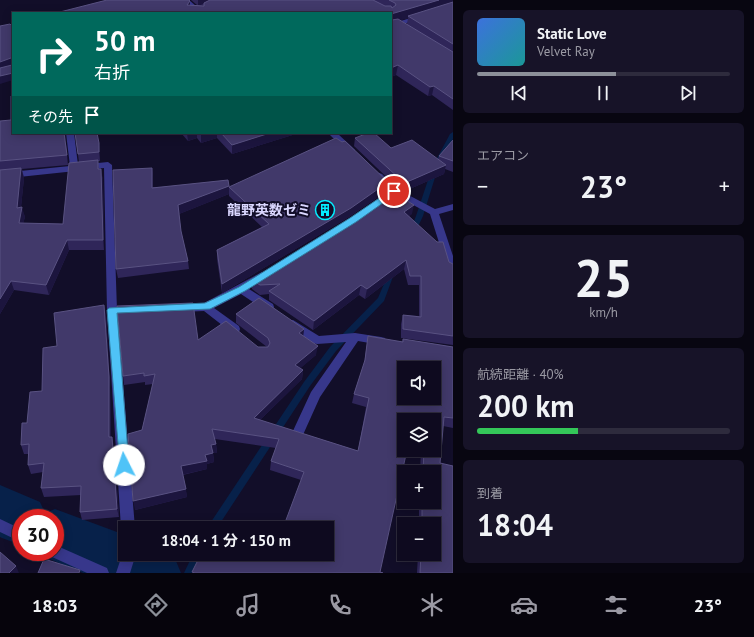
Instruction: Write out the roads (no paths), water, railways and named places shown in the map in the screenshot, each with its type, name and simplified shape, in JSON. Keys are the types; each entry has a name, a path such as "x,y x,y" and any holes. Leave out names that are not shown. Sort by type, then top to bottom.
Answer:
{"street":[{"path":"185,0 199,11"},
{"path":"392,26 403,24 426,15"},
{"path":"396,16 403,24"},
{"path":"70,134 74,168"},
{"path":"333,134 360,159"},
{"path":"0,176 108,165 128,521"},
{"path":"372,170 391,193 434,212 453,207"},
{"path":"434,212 453,271"},
{"path":"167,308 206,307 242,289 268,273"},
{"path":"242,289 317,340 356,337 393,342"},
{"path":"206,307 246,338"},
{"path":"298,433 315,395 356,337"},
{"path":"0,525 12,531"},
{"path":"64,555 102,573"},
{"path":"123,573 127,561"}],"waterway":[{"path":"438,162 453,134"},
{"path":"413,231 434,171"},
{"path":"217,521 307,384 333,349 381,299 391,274"},
{"path":"0,510 12,516"},
{"path":"64,539 152,573"},
{"path":"189,573 195,561"}],"place":[{"name":"龍野英数ゼミ","path":"325,210"}]}
